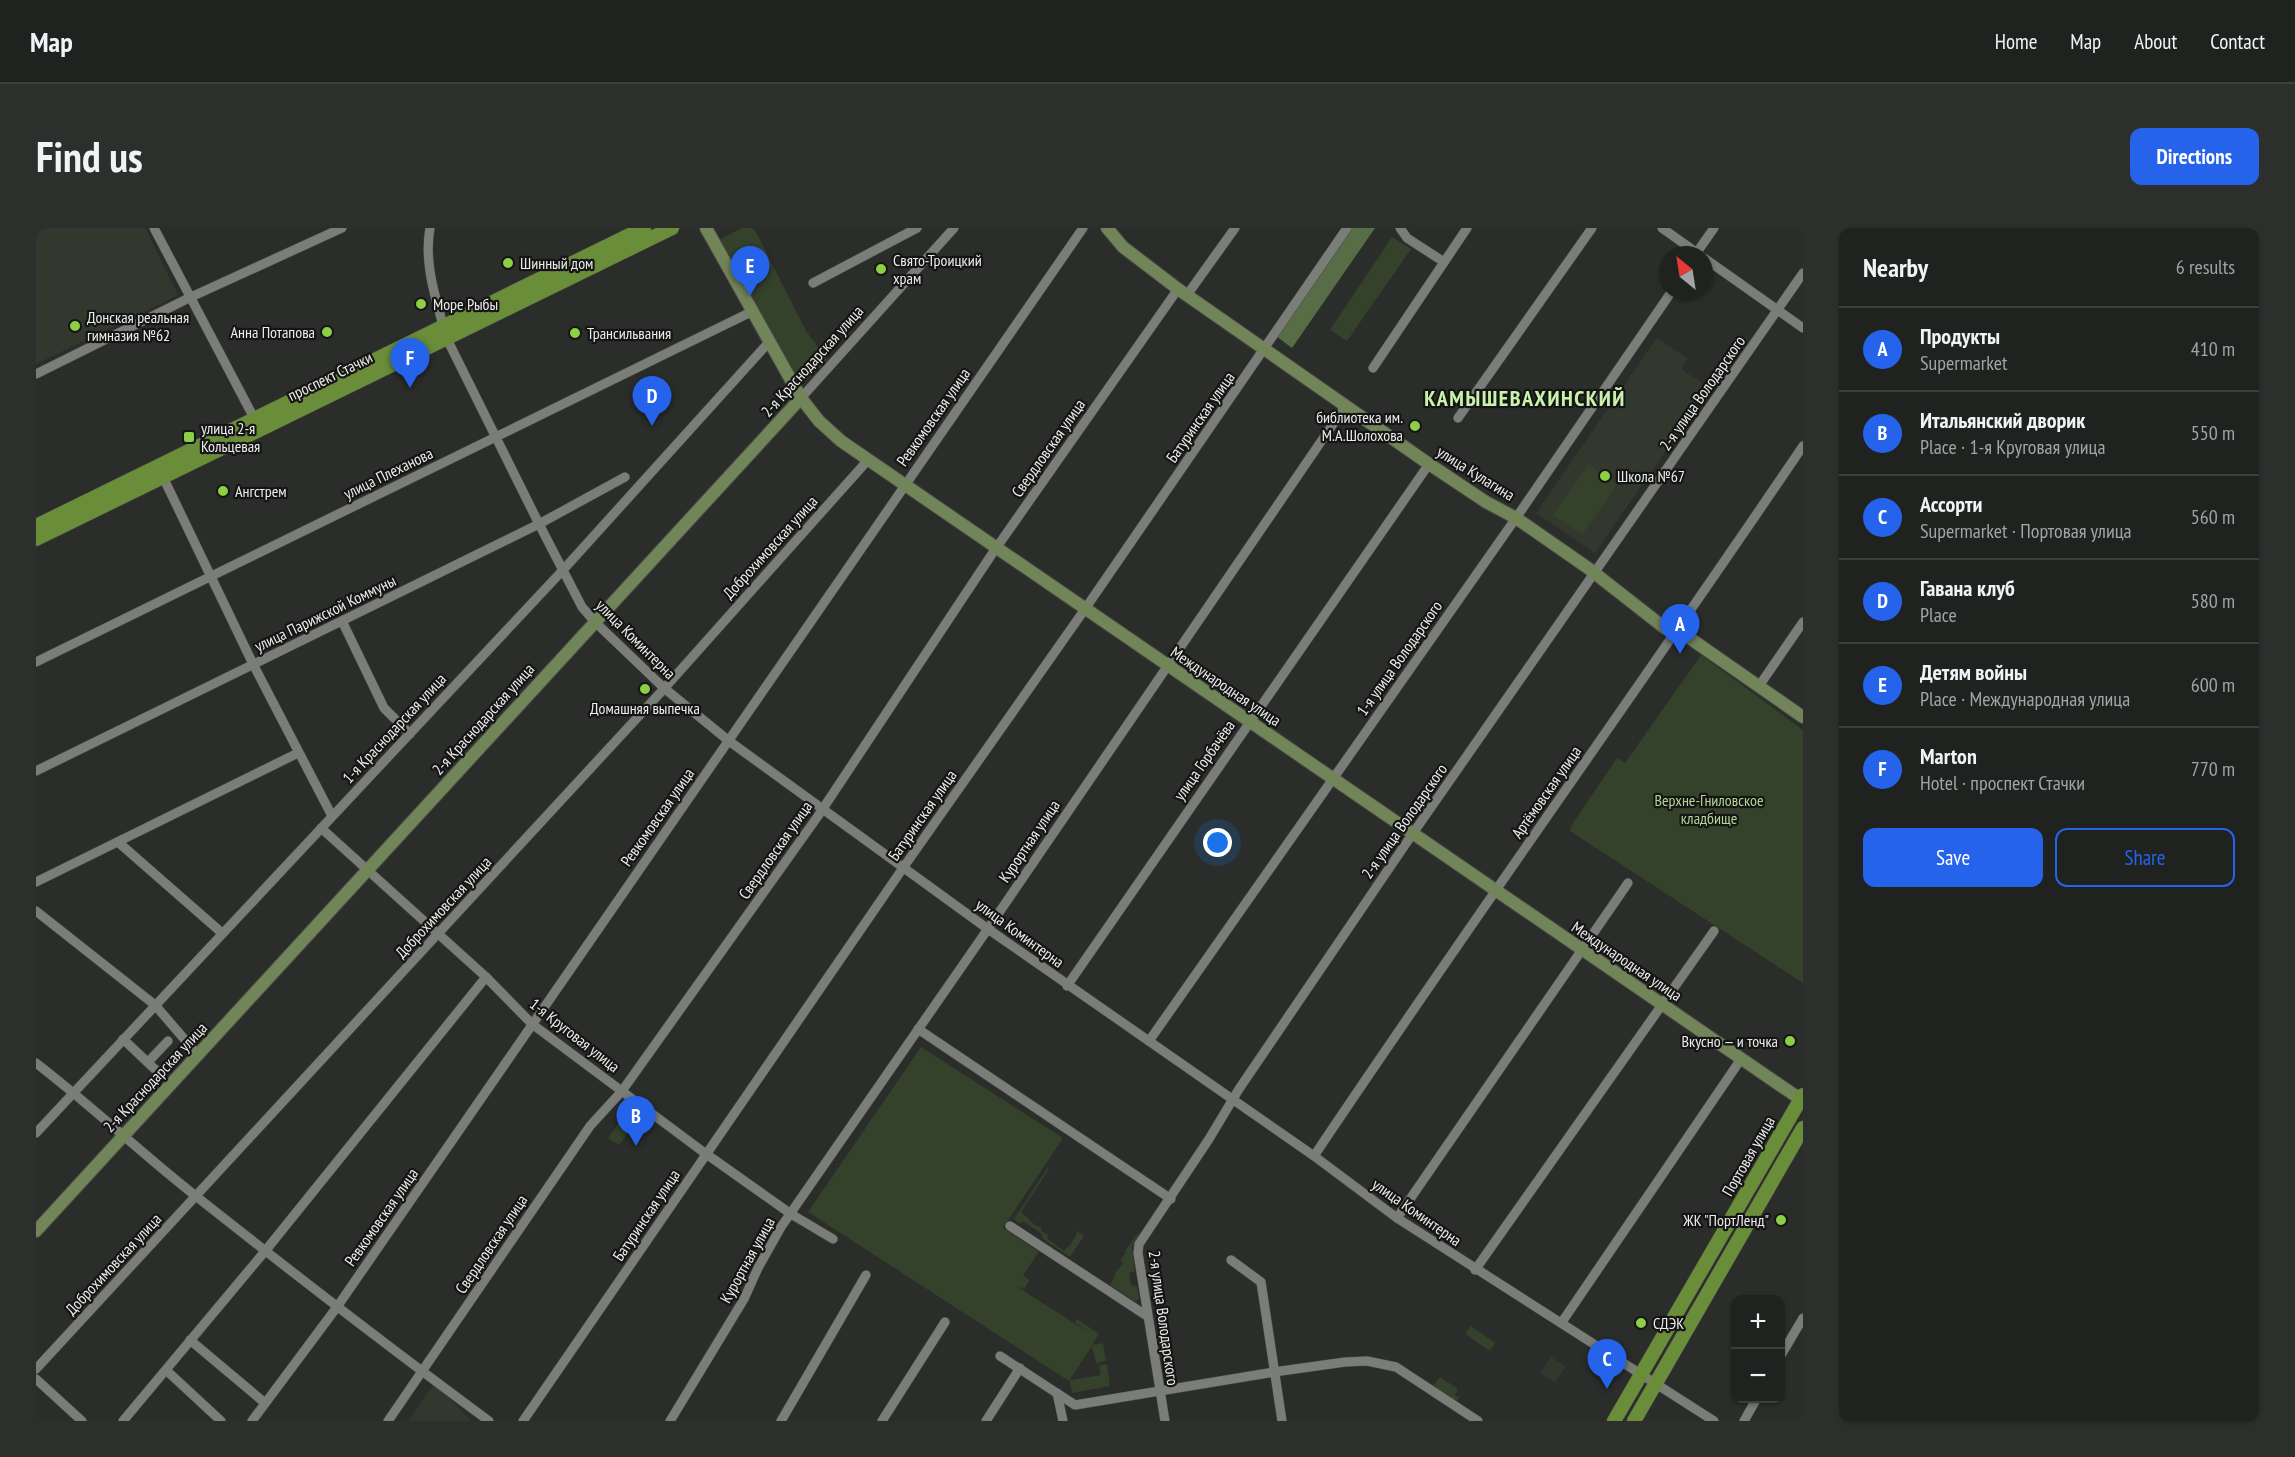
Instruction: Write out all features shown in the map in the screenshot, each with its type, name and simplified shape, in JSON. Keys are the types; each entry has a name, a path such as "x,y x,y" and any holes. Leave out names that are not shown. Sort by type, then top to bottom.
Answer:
{"main road":[{"name":"проспект Стачки","path":"36,539 163,477 644,228"},
{"name":"проспект Стачки","path":"36,526 254,418 672,228"},
{"name":"Портовая улица","path":"1614,1421 1802,1098"},
{"name":"Портовая улица","path":"1634,1421 1803,1128"}],"street":[{"path":"154,228 254,418"},
{"path":"36,374 191,297 342,228"},
{"name":"улица Коминтерна","path":"430,228 428,246 430,271 445,331 538,524 582,607 664,688 729,741 903,868 1067,986 1314,1156 1397,1218 1714,1421"},
{"name":"Международная улица","path":"706,228 801,398 819,421 841,441 1412,835 1802,1098"},
{"path":"813,283 917,228"},
{"name":"2-я Краснодарская улица","path":"36,1231 801,398 954,228"},
{"name":"Ревкомовская улица","path":"252,1421 337,1307 1083,228"},
{"name":"улица Кулагина","path":"1107,228 1123,247 1182,292 1429,464 1486,502 1516,518 1596,574 1666,629 1678,630 1803,717"},
{"name":"Свердловская улица","path":"388,1421 590,1126 622,1091 822,809 996,548 1182,292 1234,228"},
{"name":"Батуринская улица","path":"523,1421 1347,228"},
{"path":"1400,228 1407,238 1444,262"},
{"path":"1373,368 1467,228"},
{"path":"1458,418 1592,228"},
{"path":"1662,228 1687,246"},
{"path":"1704,246 1714,228"},
{"path":"1713,265 1803,327"},
{"name":"2-я улица Володарского","path":"1165,1421 1137,1249 1171,1199 1245,1079 1803,273"},
{"name":"1-я улица Володарского","path":"1149,1041 1516,518 1666,300"},
{"name":"улица Плеханова","path":"36,663 753,311"},
{"name":"1-я Краснодарская улица","path":"36,1132 563,570 770,341"},
{"name":"Курортная улица","path":"670,1421 744,1299 781,1227 1346,405"},
{"name":"Артёмовская улица","path":"1314,1156 1803,446"},
{"name":"Доброхимовская улица","path":"36,1369 664,688 868,460"},
{"name":"улица Горбачёва","path":"1067,986 1429,464"},
{"path":"163,477 253,664 332,816"},
{"name":"улица Парижской Коммуны","path":"36,771 538,524 625,477"},
{"path":"342,621 384,708 410,734"},
{"path":"1759,687 1803,622"},
{"path":"36,882 298,753"},
{"name":"1-я Круговая улица","path":"321,828 486,977 532,1024 706,1154 791,1214 833,1239"},
{"path":"118,842 222,933"},
{"path":"1397,1218 1628,883"},
{"path":"36,911 155,1005 198,1055"},
{"path":"1475,1270 1714,931"},
{"path":"123,1421 266,1250 486,977"},
{"path":"918,1029 1171,1199"},
{"path":"123,1039 161,1075"},
{"path":"148,1062 168,1041"},
{"path":"1562,1322 1741,1059"},
{"path":"36,1064 73,1092 196,1197 489,1421"},
{"path":"1010,1226 1147,1316"},
{"path":"1231,1260 1261,1282 1282,1421"},
{"path":"781,1421 866,1275"},
{"path":"1785,1349 1803,1318"},
{"path":"882,1421 945,1322"},
{"path":"190,1340 265,1403"},
{"path":"1000,1356 1075,1404"},
{"path":"1060,1408 1345,1362 1382,1363 1396,1367 1478,1421"},
{"path":"986,1421 1020,1368"},
{"path":"166,1370 221,1421"},
{"path":"36,1379 82,1421"},
{"path":"1057,1393 1063,1421"},
{"path":"1744,1421 1754,1403"}],"shaded area":[{"name":"Донская реальная гимназия №62","path":"36,228 145,228 178,295 36,364"},
{"name":"Школа №67","path":"1657,338 1688,359 1681,369 1703,384 1692,400 1698,404 1595,553 1536,513"},
{"path":"1551,1357 1566,1367 1555,1382 1540,1373"},
{"path":"435,1383 471,1421 408,1421"}],"green space":[{"path":"742,228 755,230 806,331 828,360 803,383 797,383 719,240"},
{"path":"1349,228 1375,228 1292,348 1276,336"},
{"path":"1392,237 1411,249 1347,341 1330,330"},
{"path":"1588,464 1617,484 1582,535 1553,515"},
{"name":"Верхне-Гниловское кладбище","path":"1701,655 1803,730 1803,983 1570,831 1571,826 1617,758 1625,763"},
{"path":"921,1047 1063,1138 1003,1228 1039,1252 1023,1275 1030,1280 1024,1289 1016,1286 1088,1332 1075,1322 1077,1319 1099,1334 1092,1345 1103,1343 1106,1361 1096,1363 1092,1346 1069,1381 808,1212"},
{"path":"624,1116 634,1124 619,1145 608,1138"},
{"path":"1048,1167 1049,1169 1021,1212 1035,1225 1042,1228 1041,1231 1048,1235 1047,1238 1064,1251 1077,1233 1075,1230 1084,1236 1070,1257 1043,1239 1041,1233 1024,1222 1019,1223 1014,1219"},
{"path":"1140,1230 1132,1248 1135,1271 1129,1273 1131,1285 1137,1286 1139,1298 1136,1302 1110,1285 1123,1263 1120,1261 1125,1251"},
{"path":"1471,1326 1495,1343 1490,1351 1465,1334"},
{"path":"1107,1364 1110,1386 1072,1393 1070,1380 1101,1375 1099,1366"},
{"path":"1440,1377 1458,1389 1455,1395 1458,1397 1463,1393 1456,1402 1433,1386"}],"place":[{"name":"Шинный дом","path":"508,263"},
{"name":"Свято-Троицкий храм","path":"881,269"},
{"name":"Детям войны","path":"750,296"},
{"name":"Море Рыбы","path":"421,304"},
{"name":"Донская реальная гимназия №62","path":"75,326"},
{"name":"Анна Потапова","path":"327,332"},
{"name":"Трансильвания","path":"575,333"},
{"name":"Marton","path":"410,388"},
{"name":"Гавана клуб","path":"652,426"},
{"name":"библиотека им. М.А.Шолохова","path":"1415,426"},
{"name":"улица 2-я Кольцевая","path":"189,437"},
{"name":"Школа №67","path":"1605,476"},
{"name":"Ангстрем","path":"223,491"},
{"name":"Продукты","path":"1680,654"},
{"name":"Домашняя выпечка","path":"645,689"},
{"name":"Вкусно — и точка","path":"1790,1041"},
{"name":"Итальянский дворик","path":"636,1146"},
{"name":"ЖК \"ПортЛенд\"","path":"1781,1220"},
{"name":"СДЭК","path":"1641,1323"},
{"name":"Ассорти","path":"1607,1389"}],"district":[{"name":"КАМЫШЕВАХИНСКИЙ","path":"1525,398"}]}
